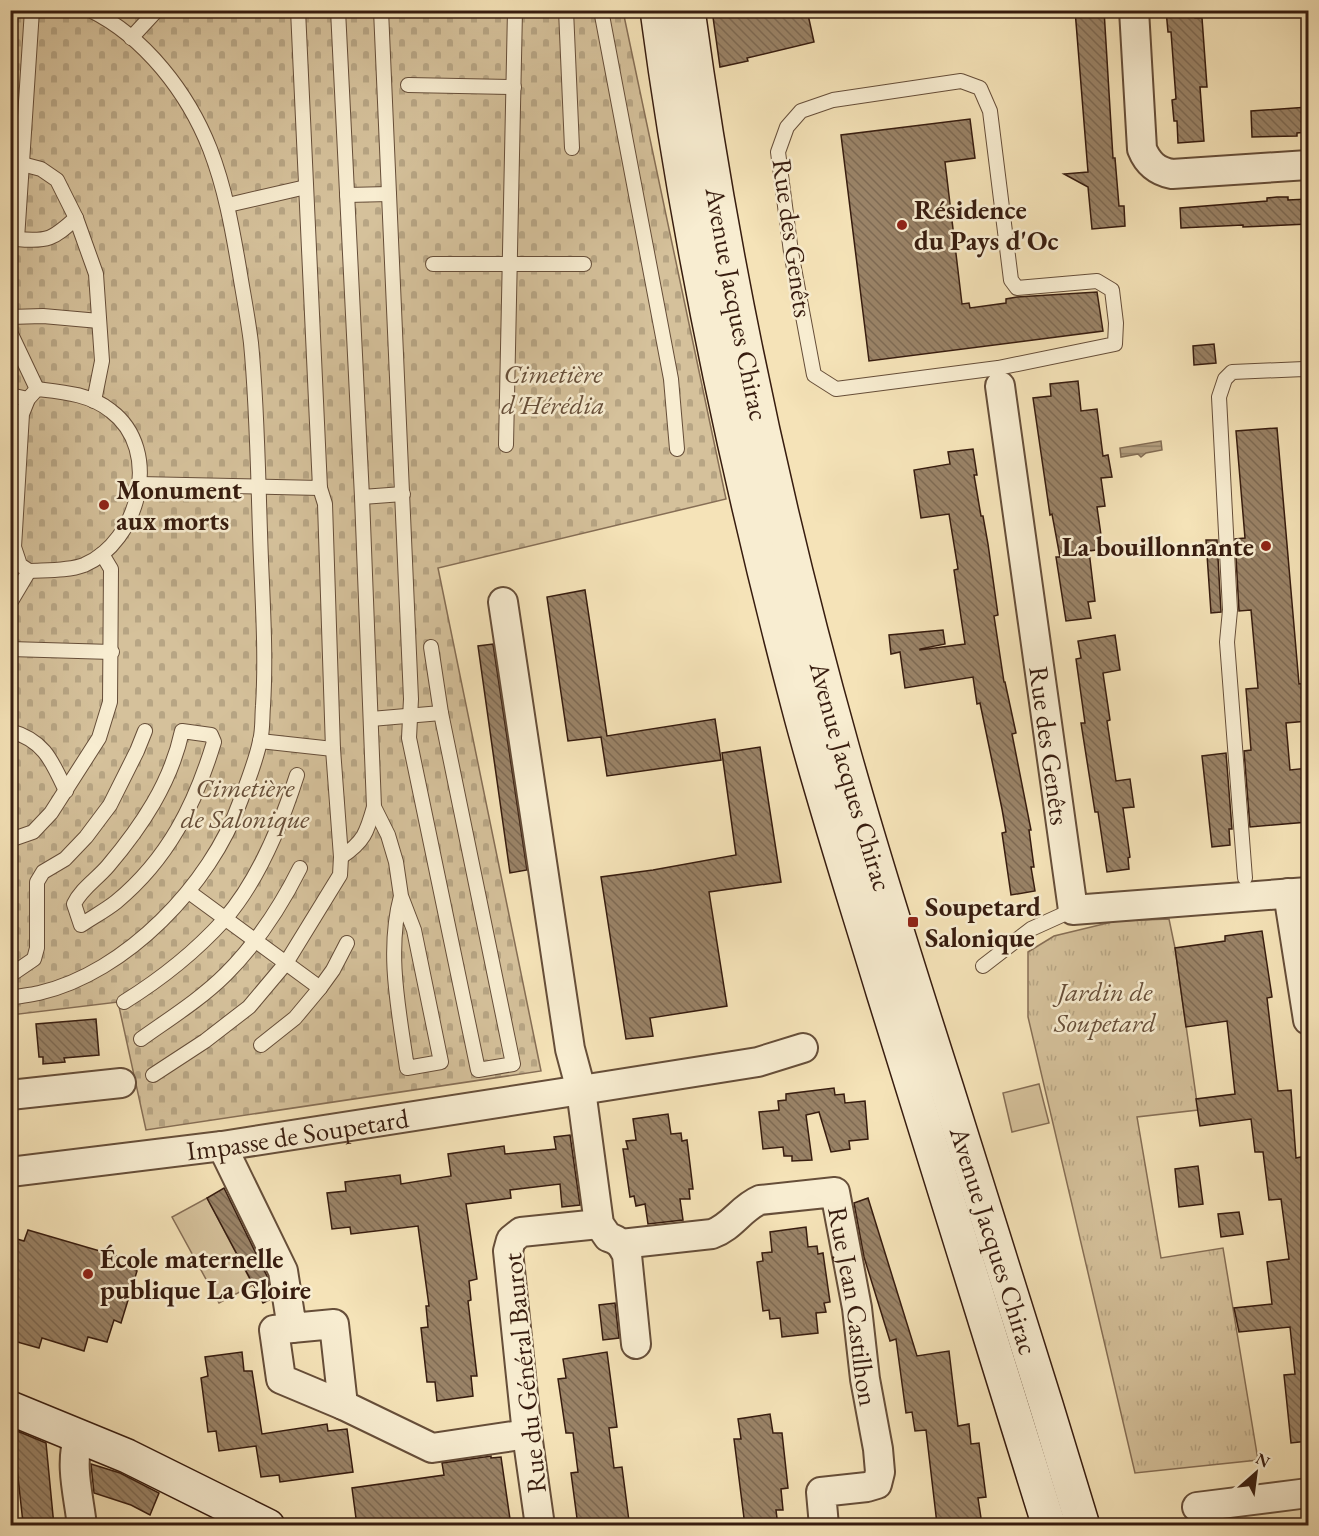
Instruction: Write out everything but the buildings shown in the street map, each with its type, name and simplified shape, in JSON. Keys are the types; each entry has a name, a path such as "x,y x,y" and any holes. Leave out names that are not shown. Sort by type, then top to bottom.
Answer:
{"main road":[{"name":"Avenue Jacques Chirac","path":"657,10 681,169 702,287 754,531 799,707 864,930 1049,1526"},
{"name":"Avenue Jacques Chirac","path":"688,10 707,135 738,306 771,462 834,717 912,980 1083,1526"},
{"path":"10,1408 164,1473 268,1526"}],"street":[{"path":"1134,10 1142,149 1153,166 1162,172 1172,174 1308,165"},
{"name":"Rue des Genêts","path":"999,377 1073,910"},
{"path":"503,602 570,1048 581,1090 599,1224 608,1237 621,1244 627,1255 636,1344"},
{"path":"1073,910 1298,892 1308,1020"},
{"name":"Impasse de Soupetard","path":"10,1172 222,1146 581,1090 758,1062 803,1048"},
{"path":"10,1095 121,1083"},
{"path":"222,1146 284,1271 292,1328"},
{"name":"Rue Jean Castilhon","path":"621,1244 712,1234 723,1230 750,1204 760,1200 836,1192 857,1308 865,1378 876,1430 880,1472 877,1484 821,1492 824,1526"},
{"name":"Rue du Général Baurot","path":"540,1526 527,1434 508,1251 512,1240 521,1232 599,1224"},
{"path":"343,1405 334,1324 274,1330 281,1379 343,1405 432,1448 527,1434"},
{"path":"79,1436 75,1448 75,1468 82,1526"},
{"path":"1197,1507 1308,1493"}],"lane":[{"path":"32,10 22,164 14,239 41,241 61,232 76,218"},
{"path":"10,998 41,993 81,978 124,952 162,921 189,892 218,851 240,805 260,741 264,688 264,625 251,342 228,205 210,148 190,109 169,78 131,38 90,10"},
{"path":"131,38 157,10"},
{"path":"153,1075 206,1041 249,1007 286,963 340,875 341,857 333,749 325,504 320,488 298,10"},
{"path":"338,10 362,497 374,807 360,843 341,857"},
{"path":"381,10 411,699 409,738 477,1070 513,1064 441,713 431,647"},
{"path":"506,445 515,10"},
{"path":"566,10 572,148"},
{"path":"601,10 671,379 677,449"},
{"name":"Rue des Genêts","path":"961,81 980,88 990,111 1011,280 1017,288 1097,280 1112,290 1116,323 1115,344 999,377 836,389 814,375 791,252 778,152 787,127 801,111 833,100 961,81"},
{"path":"408,86 514,87"},
{"path":"22,164 41,169 57,180 76,218 96,274 102,361 94,401"},
{"path":"228,205 306,187"},
{"path":"347,195 389,194"},
{"path":"433,264 584,264"},
{"path":"10,317 43,316 99,321"},
{"path":"10,332 32,394 22,414 14,481 14,547 20,565 29,571 82,565 102,554 119,537 130,518 139,484 138,452 128,429 112,411 94,401 71,393 32,394 10,395"},
{"path":"1245,878 1227,642 1230,610 1219,397 1225,379 1232,372 1304,369 1308,372"},
{"path":"139,484 320,488"},
{"path":"362,497 403,494"},
{"path":"10,840 33,832 51,813 99,738 110,702 112,652 111,569 102,554"},
{"path":"10,603 29,571"},
{"path":"10,649 112,652"},
{"path":"371,719 441,713"},
{"path":"10,731 27,735 40,746 53,764 66,791"},
{"path":"10,972 15,972 34,959 37,948 37,882 43,872 65,858 86,837 110,805 145,731"},
{"path":"182,731 211,735 214,742 208,762 189,809 169,846 146,874 115,903 81,925 74,904 77,897 100,876 150,810 167,776 182,731"},
{"path":"260,741 333,749"},
{"path":"124,1002 161,978 199,946 225,919 250,883 275,835 297,776"},
{"path":"374,807 388,835 401,896 414,930 441,1062 407,1068 394,967 395,921 401,896"},
{"path":"141,1039 226,975 255,940 300,868"},
{"path":"189,892 320,988"},
{"path":"983,966 1031,929 1073,910"},
{"path":"261,1045 295,1018 333,970 347,943"}],"green space":[{"name":"Cimetière de Salonique","path":"10,11 623,11 726,499 438,568 541,1071 146,1130 118,1002 11,1015"},
{"name":"Jardin de Soupetard","path":"1169,919 1198,1110 1137,1117 1161,1258 1223,1248 1258,1460 1135,1473 1028,1017 1028,952 1054,936 1116,921"},
{"path":"1039,1084 1049,1123 1012,1132 1003,1093"},
{"path":"207,1198 253,1285 219,1303 172,1217"}],"shaded area":[{"path":"1161,441 1162,450 1146,453 1141,457 1138,454 1121,457 1120,448"}],"place":[{"name":"Résidence du Pays d'Oc","path":"902,225"},
{"name":"Monument aux morts","path":"104,505"},
{"name":"La bouillonnante","path":"1266,546"},
{"name":"Soupetard Salonique","path":"913,922"},
{"name":"École maternelle publique La Gloire","path":"88,1274"}],"park label":[{"name":"Cimetière d'Hérédia","path":"553,388"}]}
